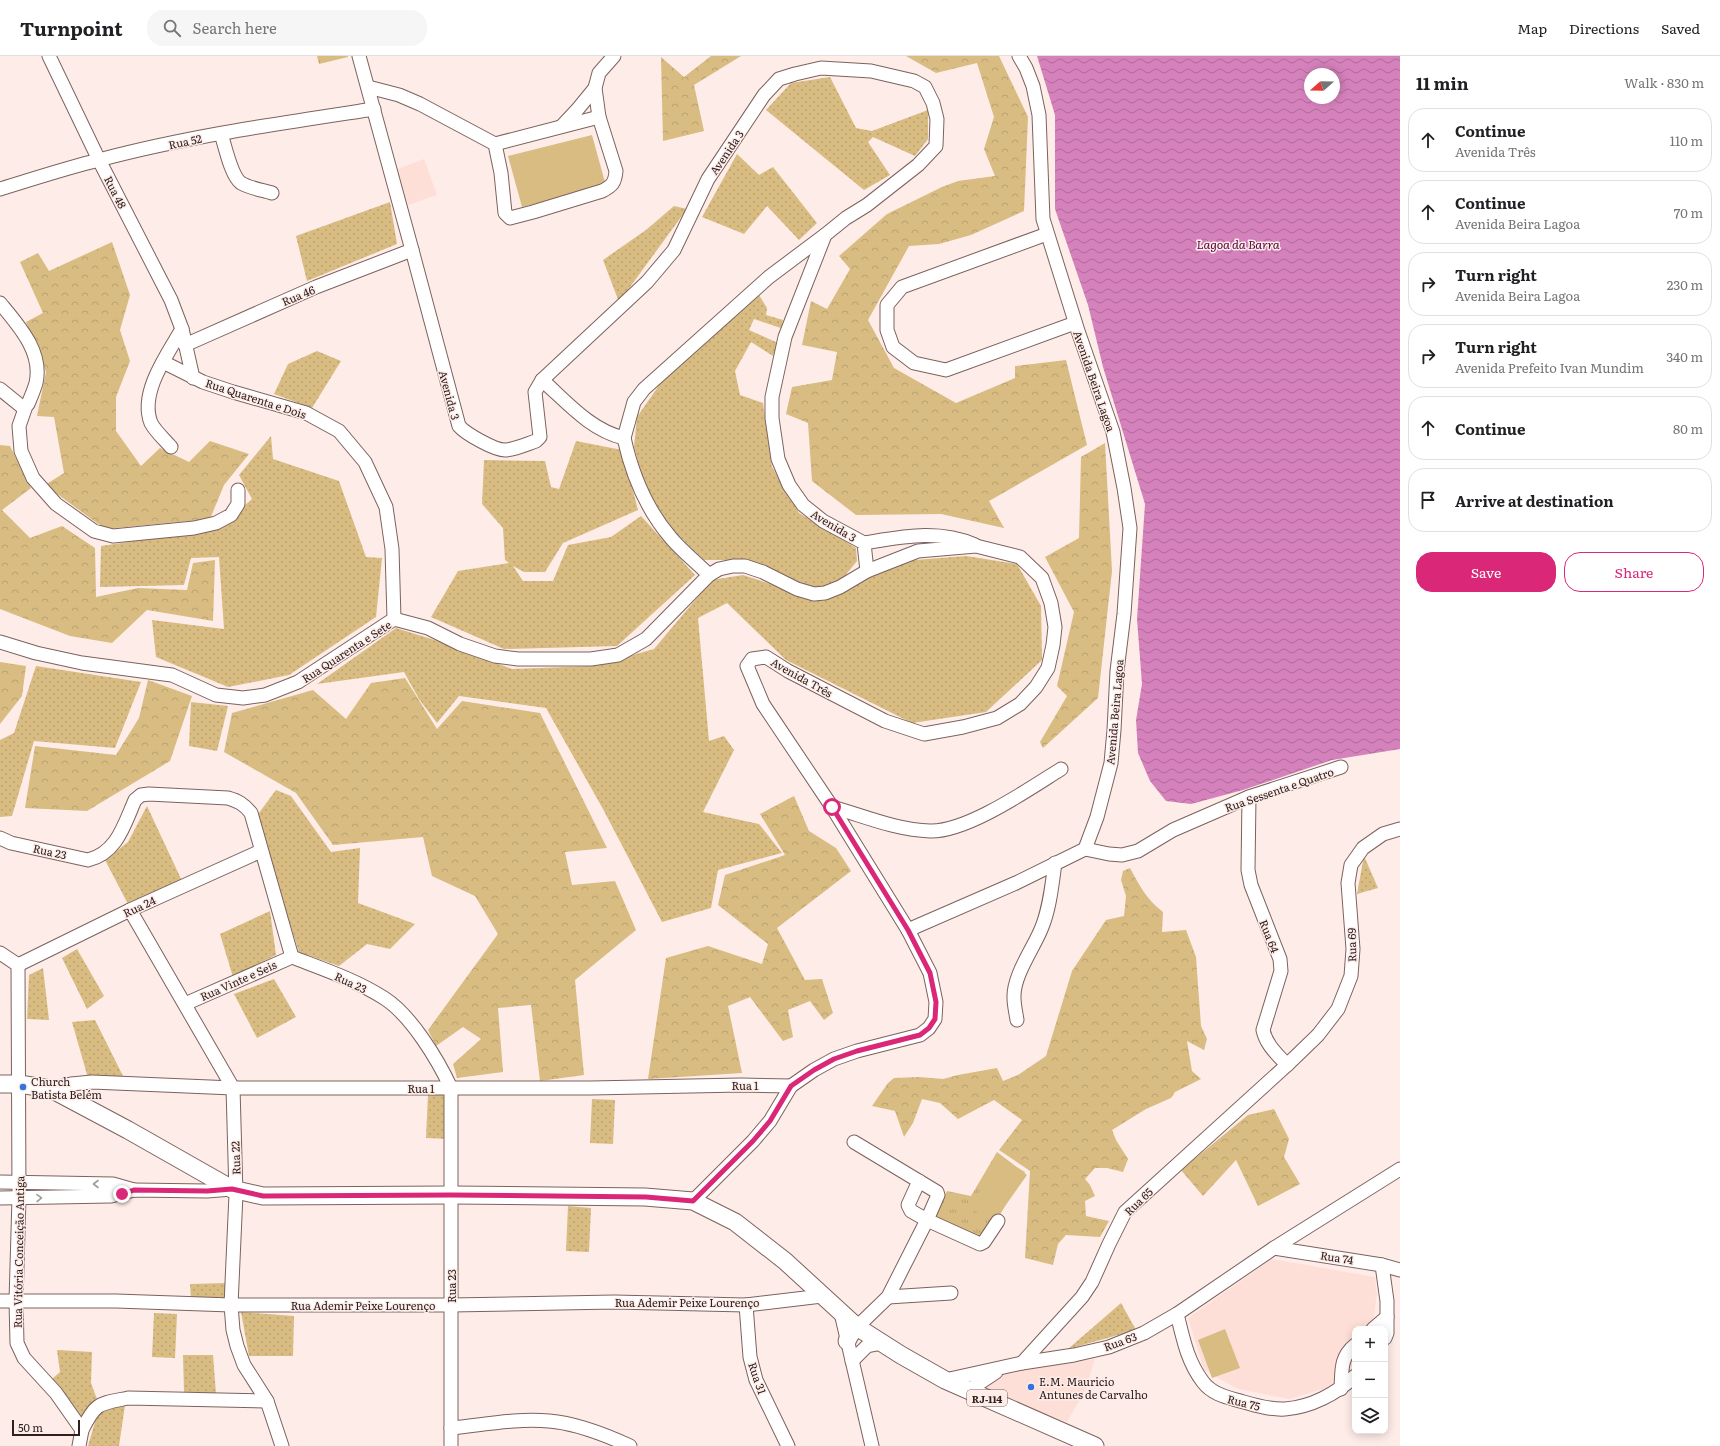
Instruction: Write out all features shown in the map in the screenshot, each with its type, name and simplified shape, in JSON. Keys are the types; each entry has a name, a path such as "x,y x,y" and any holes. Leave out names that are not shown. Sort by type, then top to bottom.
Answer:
{"main road":[{"name":"RJ-114","path":"0,1084 19,1084 51,1089 128,1130 234,1190 263,1196 451,1195 646,1197 693,1201 736,1222 785,1261 841,1313 857,1340 882,1343 945,1380 1095,1446"}],"street":[{"name":"Rua 48","path":"49,56 99,160 171,300 182,329 193,378"},
{"name":"Avenida 3","path":"359,56 459,426 475,439 504,450 536,441 540,437 535,392 542,380 647,282 674,250 708,179 764,94 779,79 821,68 871,71 914,81 925,87 933,103 937,119 936,146 918,165 825,235 785,337 772,396 772,418 778,459 789,485 803,505 823,521 864,543 867,571"},
{"path":"562,126 595,88 600,74 614,56"},
{"name":"Avenida Beira Lagoa","path":"1019,56 1026,68 1033,86 1039,115 1043,219 1075,323 1113,432 1130,528 1124,614 1117,671 1111,763 1097,818 1085,849"},
{"path":"368,87 406,98 495,144 599,117"},
{"path":"495,144 501,173 506,216 510,218 602,191 612,186 616,179 616,172 599,117 595,88"},
{"name":"Rua 52","path":"0,188 99,160 220,134 374,109"},
{"path":"220,134 238,180 242,184 272,193"},
{"path":"1047,234 902,287 887,305 887,330 893,347 914,363 946,370 1075,323"},
{"path":"709,575 671,538 649,507 637,483 629,461 624,438 634,402 644,389 769,277 825,235"},
{"name":"Rua 46","path":"185,345 316,287 412,250"},
{"path":"0,303 27,338 36,362 36,384 19,426 21,451 33,478 56,504 94,531 113,536 194,528 216,523 231,515 238,504 238,490"},
{"path":"171,447 152,425 147,411 149,391 163,362 182,329"},
{"name":"Rua Quarenta e Dois","path":"163,362 193,378 233,392 306,413 340,431 365,462 386,507 392,549 394,619"},
{"path":"542,380 587,420 613,435 624,438"},
{"path":"0,389 21,406 26,406"},
{"path":"864,543 904,536 925,535 952,536 976,546"},
{"name":"Rua Quarenta e Sete","path":"0,642 36,653 82,662 172,675 216,695 243,698 265,695 298,682 394,619 428,628 460,644 495,656 518,659 591,659 618,655 646,639 709,575 719,569 733,566 745,566 762,572 797,589 814,594 826,593 840,587 867,571 918,551 976,546 1020,557 1042,578 1051,603"},
{"name":"Avenida Três","path":"908,930 832,807 763,704 748,666 752,659 766,657 788,671 885,721 924,734 963,727 997,718 1020,704 1036,687 1048,668 1053,645 1055,627 1051,603"},
{"name":"Rua Sessenta e Quatro","path":"1085,849 1122,855 1138,851 1173,830 1250,797 1341,767"},
{"path":"832,807 895,826 931,831 953,828 994,809 1061,770"},
{"name":"Rua 23","path":"0,838 11,843 88,860 98,857 115,844 135,800 141,795 149,794 228,798 240,802 251,813 292,957 350,980 385,999 408,1019 441,1067 451,1088 451,1446"},
{"name":"Rua 64","path":"1250,797 1248,870 1251,885 1280,959 1281,971 1263,1030 1269,1044 1287,1065"},
{"name":"Rua 69","path":"1287,1065 1318,1035 1338,1009 1351,976 1353,949 1348,883 1351,865 1363,848 1383,834 1400,829"},
{"path":"693,1201 753,1141 770,1121 791,1086 814,1070 834,1059 857,1051 920,1035 929,1028 935,1019 936,1002 930,973 908,930 1016,883 1085,849"},
{"name":"Rua 24","path":"18,965 130,910 261,851"},
{"path":"1017,1020 1013,998 1015,988 1023,963 1046,916 1055,863"},
{"name":"Rua 22","path":"130,910 233,1088 234,1190 231,1306 233,1330 244,1365 267,1401 282,1446"},
{"path":"0,953 18,965 19,1084"},
{"name":"Rua Vinte e Seis","path":"185,1004 292,957"},
{"name":"Rua 65","path":"1022,1363 1082,1297 1092,1282 1125,1212 1287,1065"},
{"name":"Rua 1","path":"51,1089 71,1084 92,1082 233,1088 655,1088 741,1085 791,1086"},
{"name":"Rua Vitória Conceição Antiga","path":"19,1084 19,1190 16,1301 17,1342 24,1358 56,1393 82,1430"},
{"path":"854,1142 938,1193 927,1220 888,1297 857,1340 852,1361 872,1446"},
{"path":"1274,1248 1400,1169"},
{"path":"184,1191 191,1183 198,1170"},
{"path":"919,1181 908,1205 911,1211 927,1220 980,1244 984,1242 998,1222"},
{"path":"0,1182 19,1190"},
{"path":"0,1198 19,1190 113,1184 134,1190 234,1190"},
{"name":"Rua 63","path":"945,1380 1022,1363 1074,1355 1109,1347 1144,1333 1177,1314 1274,1248"},
{"name":"Rua 74","path":"1274,1248 1382,1264 1400,1270"},
{"path":"1382,1264 1387,1301 1387,1326"},
{"path":"888,1297 951,1293"},
{"name":"Rua Ademir Peixe Lourenço","path":"0,1301 116,1301 231,1306 451,1305 614,1302 746,1305 822,1296"},
{"name":"Rua 31","path":"746,1305 750,1356 756,1380 788,1446"},
{"name":"Rua 75","path":"1177,1314 1188,1357 1203,1383 1220,1396 1261,1407 1284,1409 1310,1404 1341,1389 1352,1379"},
{"path":"1376,1326 1387,1317"},
{"path":"1341,1389 1342,1362 1345,1355 1352,1348"},
{"path":"969,1390 1002,1368"},
{"path":"79,1446 82,1430 90,1413 96,1406 106,1402 128,1398 267,1401"},
{"path":"451,1428 532,1420 550,1421 600,1433 630,1446"}],"shaded area":[{"path":"424,159 437,195 408,205 395,170"},
{"path":"1272,1259 1375,1277 1377,1294 1372,1326 1352,1326 1352,1366 1327,1388 1289,1399 1238,1389 1204,1370 1188,1318"},
{"path":"1095,1359 1086,1389 1067,1422 1003,1399 986,1388 999,1372"}],"green space":[{"path":"317,56 348,56 348,57 319,64"},
{"path":"711,56 741,56 694,85 704,131 663,141 661,57 684,77"},
{"path":"906,56 999,56 1028,117 1024,211 971,235 939,244 909,246 868,320 894,368 956,403 1015,378 1015,366 1066,360 1087,445 989,501 1004,528 941,514 856,515 812,481 808,423 786,414 792,387 832,380 837,352 802,345 811,301 827,309 850,269 839,256 887,214 942,187 958,181 995,176 984,149 994,117 977,63 936,73"},
{"path":"830,77 856,128 872,131 928,110 928,139 915,156 873,137 868,142 890,175 864,190 766,110 791,83"},
{"path":"592,135 606,186 522,207 508,156"},
{"path":"737,154 759,175 773,167 817,223 799,240 767,206 744,234 702,217"},
{"path":"390,202 397,244 307,281 296,236"},
{"path":"674,206 687,209 619,302 603,260 646,230"},
{"path":"112,242 130,295 120,330 130,361 116,397 116,431 141,466 160,448 189,462 210,441 249,454 224,485 210,519 105,529 45,485 64,473 54,417 37,416 46,372 26,322 43,313 20,262 38,253 49,271"},
{"path":"759,295 767,308 766,315 783,320 781,328 754,319 749,330 778,343 773,356 751,342 735,371 740,395 763,403 772,467 799,513 856,548 857,561 839,583 814,589 747,560 704,560 661,518 646,490 634,447 637,417 662,381"},
{"path":"317,351 341,361 312,408 274,394 288,364"},
{"path":"271,436 273,459 339,481 366,557 382,558 376,617 289,675 228,687 156,657 152,620 224,629 219,557 191,558 184,585 100,587 101,546 218,529 252,499 239,475"},
{"path":"576,441 622,450 638,510 563,543 545,572 524,572 513,566 523,581 553,581 568,545 611,537 641,516 695,575 617,646 504,649 431,617 458,571 509,563 505,560 503,528 482,504 484,460 545,461 551,487 559,489"},
{"path":"1105,443 1112,571 1098,698 1043,748 1040,742 1067,696 1057,686 1074,612 1045,557 1079,538 1081,457"},
{"path":"0,445 10,446 31,488 2,510 30,538 62,526 95,548 96,597 138,588 187,590 193,563 215,560 213,621 147,610 112,643 70,636 0,609"},
{"path":"966,556 1017,564 1041,606 1042,660 986,712 912,723 786,660 727,603 698,618 709,741 724,736 734,750 703,812 759,824 782,853 718,870 711,908 662,922 603,809 546,708 459,696 437,723 419,699 404,672 317,684 396,628 441,642 512,669 594,666 654,649 712,580 743,575 823,601 889,562"},
{"path":"0,662 26,666 22,696 0,724"},
{"path":"36,666 141,682 115,748 34,741 12,816 0,817 0,740 14,733"},
{"path":"405,678 437,729 462,701 540,713 607,848 565,852 572,885 615,881 636,930 575,980 584,1075 540,1081 531,1005 498,1008 503,1072 457,1078 453,1064 481,1039 463,1027 436,1046 428,1030 498,934 475,896 432,876 423,837 333,845 296,793 224,752 232,713 313,690 346,719 371,683"},
{"path":"148,680 192,696 170,761 87,811 25,808 35,746 116,755 139,718"},
{"path":"191,702 228,706 217,751 189,746"},
{"path":"276,790 291,796 331,852 360,848 358,903 415,924 390,949 367,944 339,966 299,952 256,817"},
{"path":"794,796 809,831 836,848 851,871 777,928 805,980 822,979 833,1013 824,1020 810,1001 788,1010 793,1037 783,1041 750,997 728,1006 742,1073 648,1079 666,958 708,946 762,964 768,944 718,905 725,875 785,855 760,814"},
{"path":"147,806 182,881 129,906 105,860 128,842"},
{"path":"1364,856 1378,888 1357,894"},
{"path":"1130,868 1148,897 1163,912 1162,932 1186,930 1196,957 1201,1026 1207,1039 1204,1050 1187,1041 1192,1071 1201,1079 1175,1092 1171,1098 1146,1109 1112,1130 1116,1140 1128,1159 1123,1172 1107,1168 1095,1168 1085,1179 1090,1185 1095,1196 1085,1201 1086,1216 1109,1221 1100,1237 1066,1235 1058,1244 1053,1265 1025,1258 1030,1171 999,1150 1022,1120 994,1100 958,1119 940,1103 922,1099 913,1123 904,1137 895,1111 872,1106 888,1083 894,1078 919,1077 943,1079 997,1068 1003,1081 1018,1075 1046,1056 1072,971 1106,920 1124,916 1126,896 1121,880 1123,871"},
{"path":"270,911 276,955 233,977 220,934"},
{"path":"77,949 104,996 87,1009 62,958"},
{"path":"43,968 49,1020 27,1019 29,975"},
{"path":"274,979 296,1017 257,1038 234,994"},
{"path":"95,1020 124,1078 88,1078 72,1022"},
{"path":"428,1094 450,1095 448,1139 426,1138"},
{"path":"592,1099 615,1100 613,1144 590,1143"},
{"path":"1274,1109 1289,1139 1284,1157 1300,1184 1258,1206 1236,1160 1203,1196 1181,1170 1248,1115"},
{"path":"997,1152 1027,1175 981,1240 935,1217 947,1191 971,1196"},
{"path":"999,1157 1025,1172 995,1223 970,1208"},
{"path":"568,1206 591,1208 589,1252 566,1251"},
{"path":"226,1283 225,1300 191,1298 190,1284"},
{"path":"1121,1303 1136,1330 1068,1349"},
{"path":"241,1312 294,1316 293,1356 249,1356"},
{"path":"154,1313 177,1314 175,1358 152,1357"},
{"path":"1225,1329 1240,1368 1212,1378 1198,1340"},
{"path":"57,1350 92,1352 91,1383 98,1402 80,1423 52,1379 60,1372"},
{"path":"183,1355 213,1355 216,1394 184,1392"},
{"path":"125,1405 119,1446 88,1446 98,1412"}],"water":[{"name":"Lagoa da Barra","path":"1037,56 1400,56 1400,749 1332,760 1243,790 1191,804 1166,801 1150,781 1138,753 1136,720 1142,684 1137,619 1145,504 1103,367 1088,305 1055,209 1055,115"}],"place":[{"name":"Church Batista Belém","path":"23,1087"},
{"name":"E.M. Mauricio Antunes de Carvalho","path":"1031,1387"}],"route":[{"path":"122,1194 134,1190 219,1191 232,1189 263,1196 451,1195 646,1197 693,1201 753,1141 770,1121 791,1086 814,1070 834,1059 857,1051 920,1035 929,1028 935,1019 936,1002 930,973 908,930 832,807"}]}
